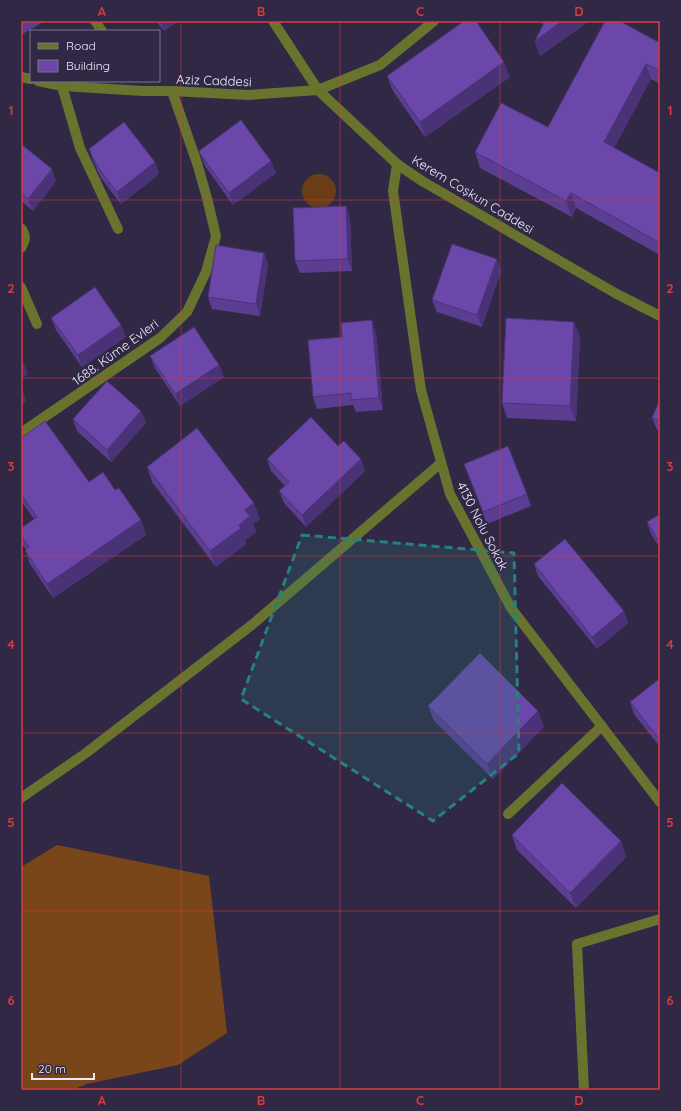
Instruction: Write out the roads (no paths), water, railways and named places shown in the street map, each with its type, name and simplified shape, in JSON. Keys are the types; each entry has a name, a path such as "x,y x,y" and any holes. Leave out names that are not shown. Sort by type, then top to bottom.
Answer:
{"street":[{"path":"96,21 101,30"},
{"name":"Kerem Coşkun Caddesi","path":"273,21 318,90 396,164 442,193 615,293 660,316"},
{"name":"Aziz Caddesi","path":"43,82 62,86 248,95 318,90 380,65 434,21"},
{"path":"137,82 143,91"},
{"path":"62,86 80,148 118,229"},
{"name":"1688. Küme Evleri","path":"21,433 160,338 187,312 206,272 216,236 197,164 172,91"},
{"name":"4130 Nolu Sokak","path":"396,164 393,191 421,390 450,494 511,608 660,802"},
{"path":"21,228 26,236 25,242 21,248"},
{"path":"21,287 37,324"},
{"path":"21,798 86,753 253,624 442,463"},
{"path":"508,814 602,726"},
{"path":"584,1090 577,944 660,919"}]}
